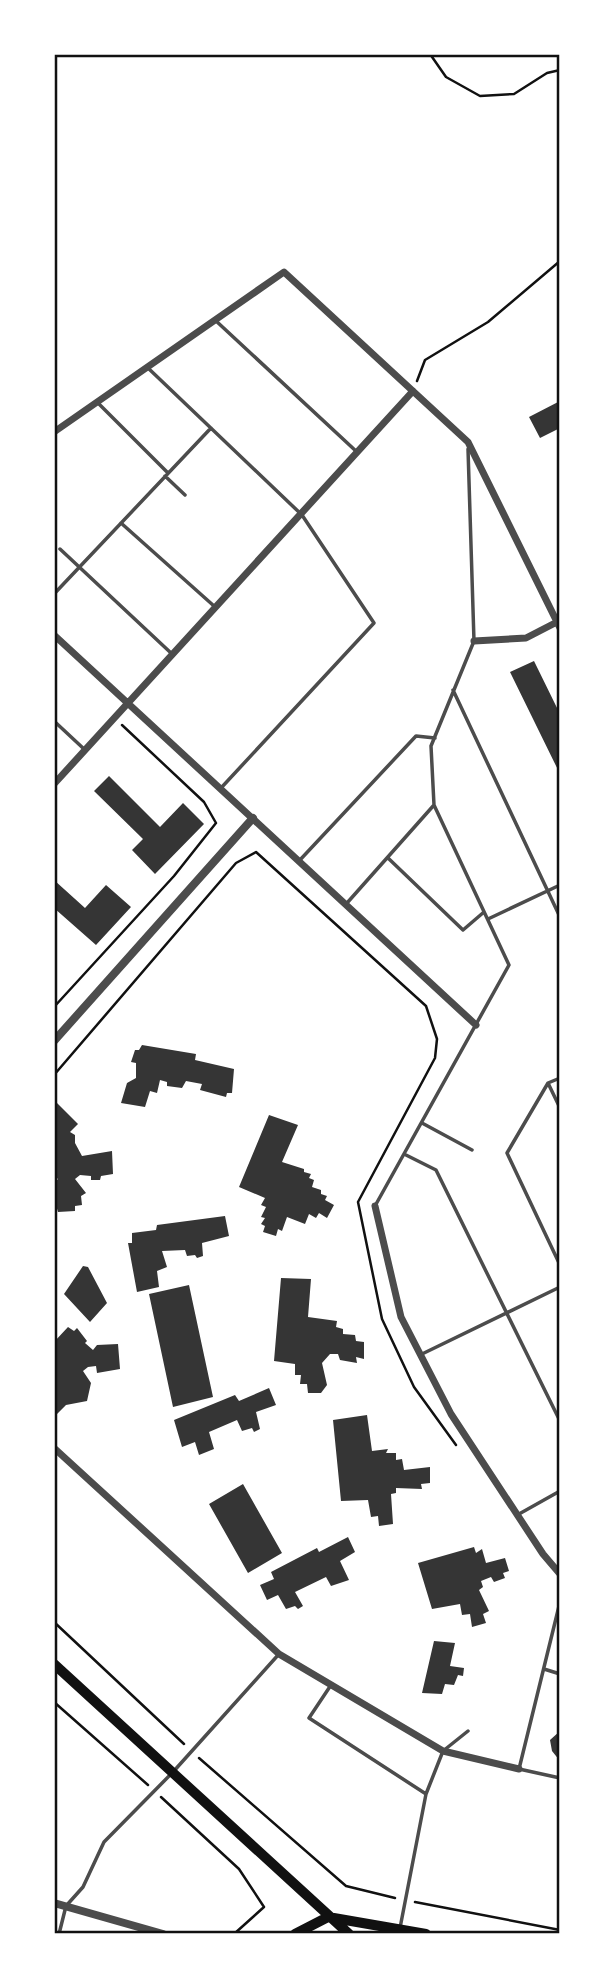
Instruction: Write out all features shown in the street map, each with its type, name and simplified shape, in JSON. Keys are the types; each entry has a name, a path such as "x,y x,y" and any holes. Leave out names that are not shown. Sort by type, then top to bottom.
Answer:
{"main road":[{"path":"54,1664 349,1934"},
{"path":"295,1934 328,1917 426,1934"}],"street":[{"path":"54,432 284,272 468,442 558,625 526,638 474,640"},
{"path":"54,785 413,391"},
{"path":"548,602 560,602"},
{"path":"54,635 476,1025"},
{"path":"54,1041 253,818"},
{"path":"375,1206 401,1317 451,1414 517,1516 560,1574"},
{"path":"54,1448 279,1654 443,1751 519,1769"},
{"path":"54,1903 163,1934"}],"lane":[{"path":"215,320 358,452"},
{"path":"148,368 302,514 374,623 221,788"},
{"path":"98,403 184,495"},
{"path":"54,594 211,428"},
{"path":"375,1206 509,965 434,805 431,747 474,640 468,442"},
{"path":"121,523 216,607"},
{"path":"60,549 172,655"},
{"path":"453,690 560,916"},
{"path":"54,722 85,750"},
{"path":"299,861 416,736 435,738"},
{"path":"346,903 434,805"},
{"path":"388,858 463,930 484,912"},
{"path":"488,919 560,885"},
{"path":"560,1077 548,1083 508,1153 560,1265"},
{"path":"548,1083 560,1108"},
{"path":"421,1123 472,1150"},
{"path":"404,1154 436,1170 560,1421"},
{"path":"422,1354 560,1287"},
{"path":"517,1516 560,1491"},
{"path":"560,1602 519,1769 560,1778"},
{"path":"59,1934 66,1906 83,1888 104,1842 173,1772 279,1654"},
{"path":"544,1670 560,1674"},
{"path":"331,1685 309,1718 426,1794"},
{"path":"400,1928 426,1794 443,1751 468,1731"}],"path":[{"path":"430,54 446,77 480,96 514,94 547,72 560,70"},
{"path":"413,391 425,360 488,322 560,261"},
{"path":"54,1007 174,876 216,823 204,802 114,718"},
{"path":"54,1075 236,863 256,852 426,1006 437,1039 435,1058 358,1202 382,1319 414,1387 460,1450"},
{"path":"54,1622 192,1751 346,1886 560,1930"},
{"path":"54,1702 239,1869 264,1907 234,1934"}],"building":[{"path":"560,401 560,428 540,438 529,417"},
{"path":"534,661 560,714 560,774 510,672"},
{"path":"109,776 160,827 183,803 204,824 155,874 132,850 143,839 94,791"},
{"path":"54,880 85,908 106,885 131,907 96,945 54,908"},
{"path":"142,1045 196,1054 195,1060 234,1069 232,1093 227,1093 226,1097 200,1090 202,1084 186,1081 182,1088 167,1086 167,1082 160,1080 157,1093 150,1091 145,1107 121,1103 127,1083 136,1078 136,1063 131,1062 135,1050 139,1050"},
{"path":"57,1103 78,1124 70,1132 75,1135 75,1143 82,1156 112,1151 113,1174 101,1176 100,1180 91,1180 91,1176 80,1175 75,1179 86,1193 81,1196 82,1205 75,1206 75,1211 58,1212 54,1198 54,1183 58,1179 54,1176"},
{"path":"269,1115 298,1125 282,1162 311,1174 309,1178 314,1180 312,1187 321,1190 321,1194 327,1196 325,1200 334,1205 327,1218 319,1213 316,1218 309,1214 305,1224 287,1217 282,1231 278,1229 276,1236 263,1232 265,1226 261,1224 265,1218 261,1217 266,1207 261,1205 265,1198 239,1187"},
{"path":"225,1216 229,1236 202,1243 203,1256 197,1258 195,1255 187,1256 185,1250 162,1251 167,1267 157,1271 159,1287 137,1292 128,1243 132,1243 132,1233 156,1230 157,1225"},
{"path":"83,1266 88,1267 107,1303 90,1322 64,1294"},
{"path":"281,1278 311,1279 308,1317 337,1321 336,1327 343,1329 343,1334 355,1335 356,1341 364,1342 364,1359 356,1357 357,1363 340,1360 338,1354 330,1354 322,1363 327,1385 321,1393 308,1393 307,1384 300,1384 301,1375 295,1375 295,1364 274,1361"},
{"path":"189,1285 213,1397 173,1407 149,1294"},
{"path":"68,1327 74,1331 77,1328 87,1341 85,1343 93,1350 97,1345 118,1344 120,1369 97,1373 96,1366 88,1367 83,1371 91,1383 87,1401 66,1405 54,1417 54,1342"},
{"path":"269,1388 276,1405 256,1412 260,1429 254,1432 252,1428 242,1431 237,1420 209,1432 214,1449 199,1455 195,1442 182,1447 174,1420 235,1395 239,1401"},
{"path":"367,1415 372,1451 388,1449 386,1453 396,1453 396,1460 402,1459 404,1470 430,1467 430,1483 421,1484 422,1489 396,1488 396,1493 391,1494 393,1524 379,1526 378,1516 371,1517 368,1500 341,1501 333,1420"},
{"path":"243,1484 282,1553 248,1573 209,1504"},
{"path":"348,1537 355,1552 340,1561 349,1580 331,1586 326,1577 295,1592 303,1606 298,1609 295,1606 286,1609 278,1595 267,1600 260,1585 274,1579 271,1572 317,1548 319,1552"},
{"path":"474,1547 476,1553 482,1549 486,1563 505,1558 509,1571 503,1573 505,1578 494,1582 491,1577 481,1581 483,1587 479,1590 489,1611 483,1614 486,1623 472,1627 470,1614 462,1615 460,1604 432,1609 418,1563"},
{"path":"434,1641 455,1643 450,1666 464,1668 463,1676 458,1675 454,1685 445,1684 442,1694 422,1693"},
{"path":"560,1731 560,1761 552,1751 550,1740"}]}
